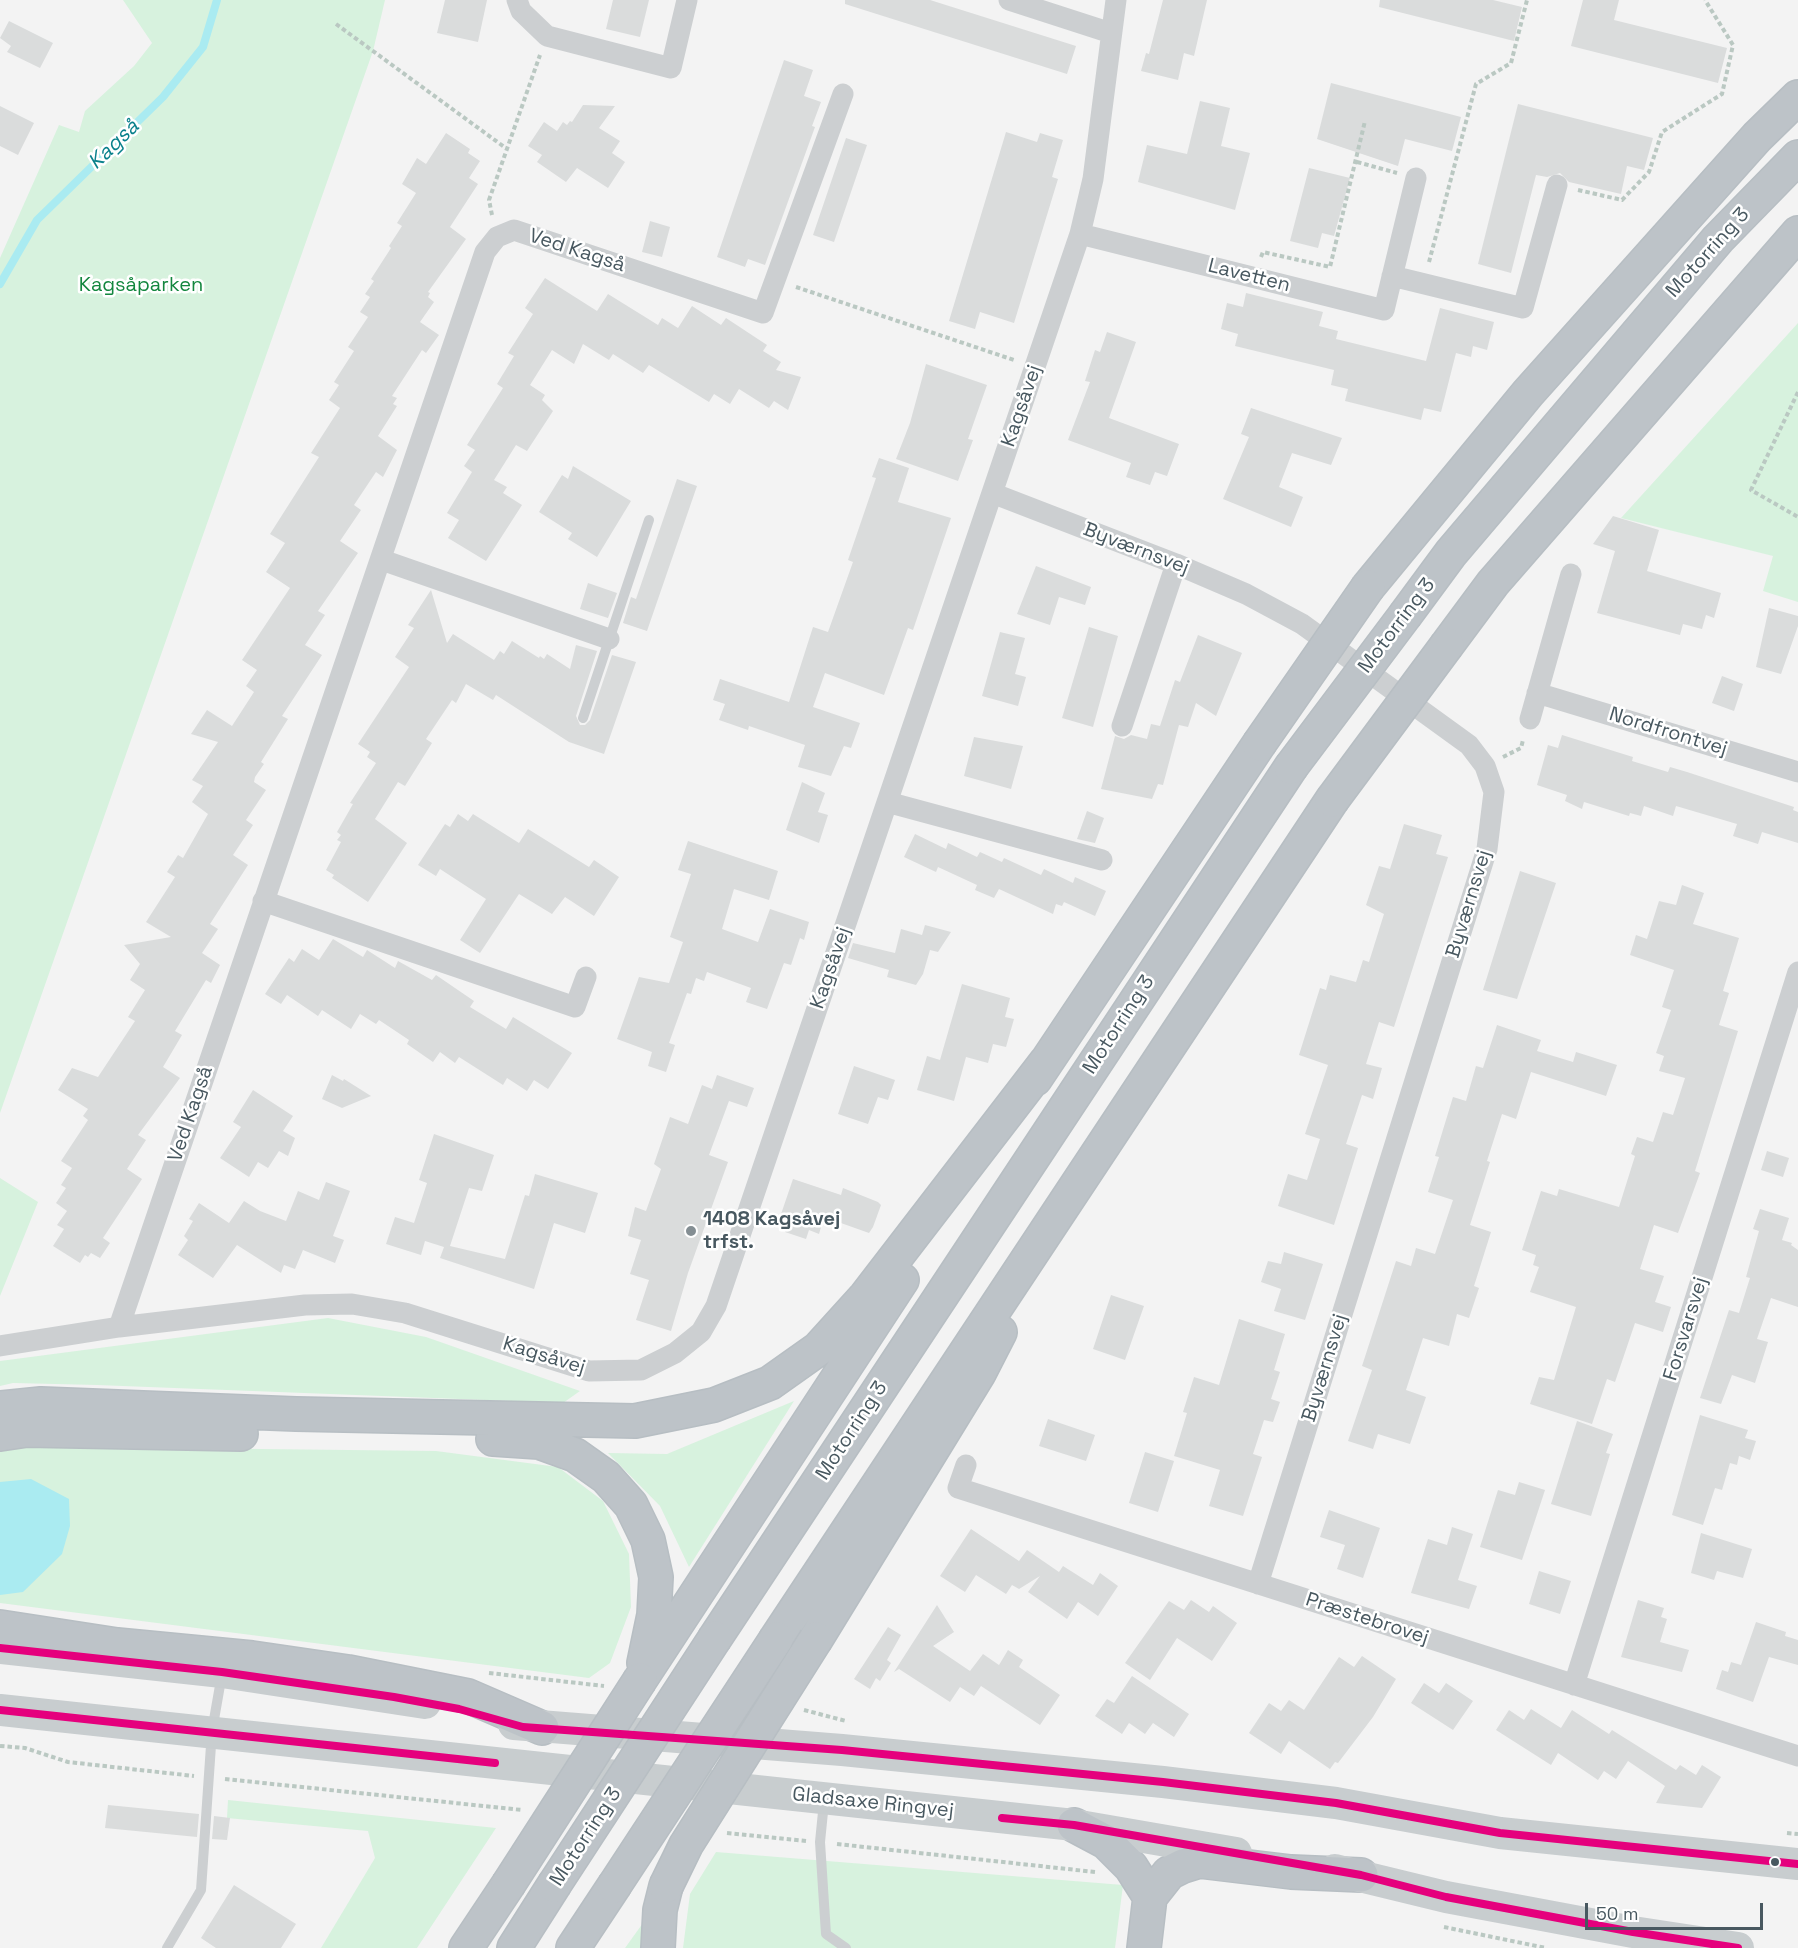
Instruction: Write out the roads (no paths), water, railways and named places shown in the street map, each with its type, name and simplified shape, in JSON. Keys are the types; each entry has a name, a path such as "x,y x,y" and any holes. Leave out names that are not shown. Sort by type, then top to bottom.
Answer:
{"highway":[{"path":"466,1948 1046,1062 1259,744 1368,587 1528,393 1757,137 1798,97"},
{"name":"Motorring 3","path":"514,1948 715,1638 1292,767 1451,554 1718,239 1798,156"},
{"path":"573,1948 1332,800 1493,583 1798,233"},
{"path":"0,1408 41,1404 296,1414 636,1421 714,1405 770,1383 818,1349 866,1296 1046,1062"},
{"path":"658,1948 660,1910 666,1886 686,1845 979,1374 1061,1208"},
{"path":"0,1434 27,1430 501,1439 539,1442 575,1455 606,1477 631,1505 648,1540 656,1577 654,1605 640,1680"},
{"path":"0,1627 117,1645 252,1658 348,1672 468,1696 542,1728"},
{"path":"1074,1825 1106,1842 1143,1886 1144,1948"},
{"path":"1143,1886 1199,1861 1291,1872 1361,1875"}],"main road":[{"path":"0,1648 222,1672 459,1709 523,1727 842,1750 1163,1782 1336,1803 1500,1833 1798,1864"},
{"name":"Gladsaxe Ringvej","path":"0,1710 1074,1825 1361,1875 1446,1897 1633,1932 1738,1948"}],"street":[{"path":"517,0 521,11 547,36 671,68 687,0"},
{"path":"1009,0 1111,33"},
{"name":"Kagsåvej","path":"0,1346 119,1327 305,1305 352,1304 405,1313 589,1371 641,1370 675,1353 701,1332 716,1306 1080,234 1094,179 1116,0"},
{"name":"Ved Kagså","path":"119,1327 486,252 497,237 514,230 763,313 843,94"},
{"name":"Lavetten","path":"1080,234 1384,310 1416,178"},
{"path":"1392,276 1523,308 1557,185"},
{"name":"Byværnsvej","path":"992,493 1176,564 1246,594 1302,624 1469,745 1485,766 1494,792 1486,849 1258,1584"},
{"path":"381,560 609,639"},
{"path":"1122,726 1176,564"},
{"path":"1530,719 1571,574"},
{"name":"Nordfrontvej","path":"1537,693 1798,772"},
{"path":"887,802 1102,860"},
{"path":"263,901 575,1007 586,976"},
{"name":"Forsvarsvej","path":"1574,1685 1798,972"},
{"name":"Præstebrovej","path":"966,1465 958,1488 1798,1756"}],"lane":[{"path":"583,718 648,520"},
{"path":"167,1948 201,1890 212,1731 222,1672"},
{"path":"825,1798 820,1842 826,1934 846,1948"}],"water":[{"path":"31,1479 69,1499 70,1526 62,1554 23,1592 0,1595 0,1482"}],"waterway":[{"name":"Kagså","path":"0,284 37,220 163,97 203,47 217,0"}],"place":[{"name":"1408 Kagsåvej trfst.","path":"691,1231"}],"park label":[{"name":"Kagsåparken","path":"141,286"}]}
